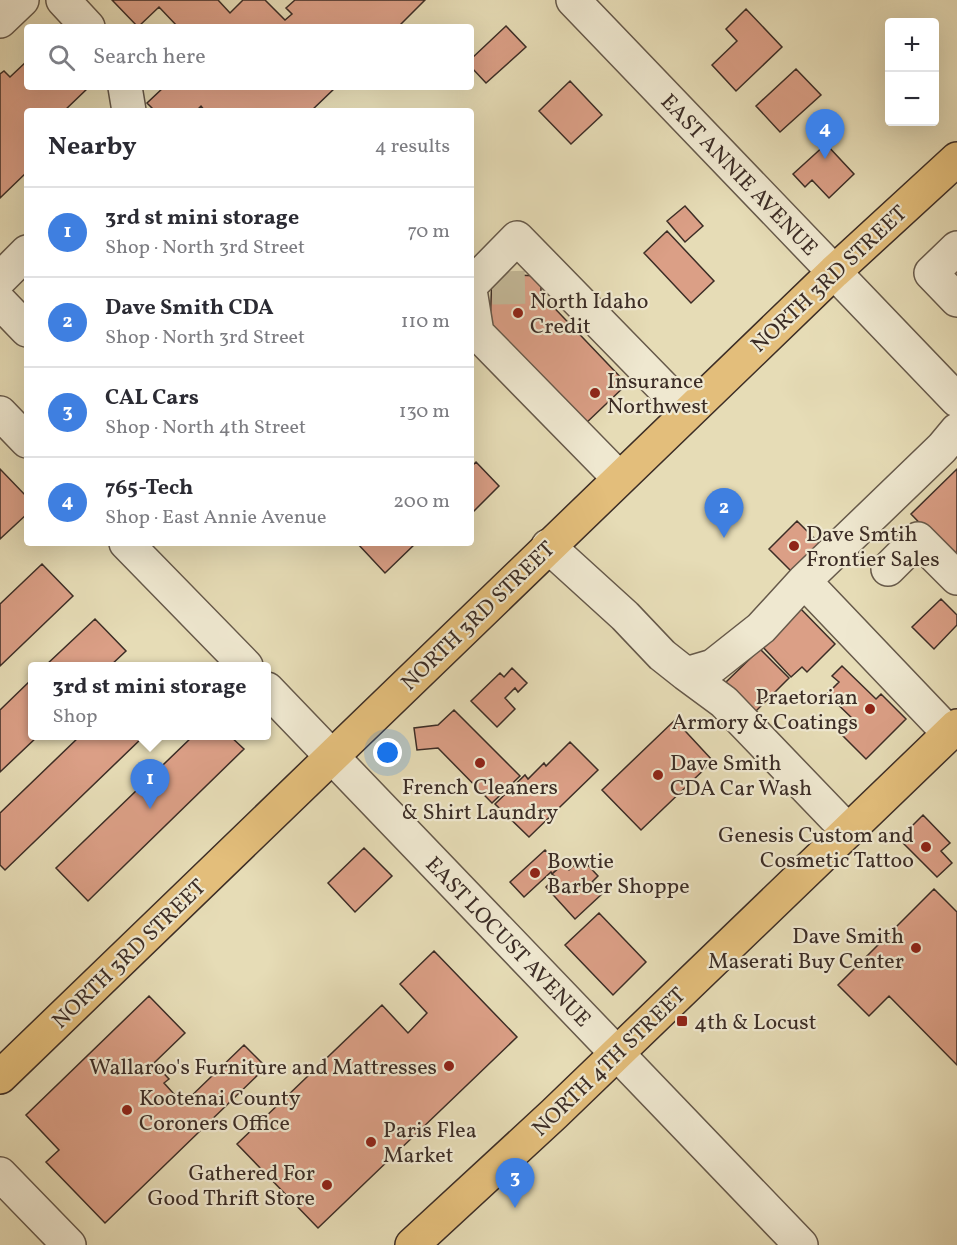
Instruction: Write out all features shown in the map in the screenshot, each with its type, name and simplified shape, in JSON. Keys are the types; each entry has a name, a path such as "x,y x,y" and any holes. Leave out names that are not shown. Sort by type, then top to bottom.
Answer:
{"main road":[{"name":"NORTH 3RD STREET","path":"0,1077 618,478 955,159"},
{"name":"NORTH 4TH STREET","path":"412,1245 616,1054 953,729"}],"street":[{"path":"0,21 22,0"},
{"path":"63,0 85,24"},
{"name":"EAST ANNIE AVENUE","path":"573,0 957,400"},
{"path":"126,90 128,108"},
{"path":"618,478 477,333 476,289 517,238 554,288 687,412"},
{"path":"957,248 931,273 957,300"},
{"path":"0,279 24,255"},
{"path":"0,302 24,327"},
{"path":"0,413 24,438"},
{"path":"686,674 713,666 761,628 804,581 942,448 957,430"},
{"path":"888,569 918,539 957,578"},
{"path":"129,546 242,662"},
{"path":"548,546 625,616 662,655 724,702 848,831"},
{"path":"804,581 953,729"},
{"name":"EAST LOCUST AVENUE","path":"271,693 801,1245"},
{"path":"2,1180 69,1245"}],"building":[{"path":"112,0 218,0 230,13 243,0 265,0 285,20 292,14 286,8 295,0 425,0 401,24 175,24 159,7 141,24 135,24"},
{"path":"746,9 782,47 736,91 712,65 737,41 726,29"},
{"path":"506,26 526,47 486,83 474,70 474,56"},
{"path":"24,64 24,90 86,90 67,108 24,108 24,175 0,198 0,74 4,71 10,77"},
{"path":"796,69 821,95 780,132 756,106"},
{"path":"570,81 602,115 571,144 539,111"},
{"path":"161,90 333,90 314,108 203,108 201,106 199,108 152,108 147,103"},
{"path":"826,144 854,174 829,198 812,180 805,187 793,174"},
{"path":"685,206 703,226 685,242 667,221"},
{"path":"667,231 714,281 691,303 644,253"},
{"path":"492,274 541,276 541,294 627,384 583,426 490,329"},
{"path":"476,462 499,486 474,511 474,464"},
{"path":"0,469 24,494 24,517 0,539"},
{"path":"957,469 957,562 911,514"},
{"name":"Dave Smtih Frontier Sales","path":"797,521 819,543 791,571 769,549"},
{"path":"360,546 413,546 385,573"},
{"path":"42,564 73,596 0,666 0,604"},
{"path":"941,599 957,615 957,625 934,649 912,627"},
{"path":"798,606 835,644 807,672 802,667 791,677 759,643"},
{"path":"95,619 126,651 114,662 49,662"},
{"path":"760,649 789,678 754,713 725,683"},
{"name":"Praetorian Armory & Coatings","path":"842,666 876,699 881,694 906,719 866,759 841,734 855,721 827,694 839,682 832,676"},
{"path":"512,668 527,683 518,692 515,688 505,698 515,709 497,727 471,701 500,673 504,677"},
{"path":"28,683 28,740 34,740 0,772 0,710"},
{"name":"French Cleaners & Shirt Laundry","path":"454,710 520,776 492,803 438,748 417,750 414,728 438,725"},
{"name":"Dave Smith CDA Car Wash","path":"675,720 713,761 641,830 602,790"},
{"path":"76,740 140,740 5,870 0,865 0,813"},
{"path":"189,740 234,740 244,749 88,901 56,868"},
{"path":"570,742 598,770 529,837 495,804 525,775 528,779 544,763 546,766"},
{"name":"Genesis Custom and Cosmetic Tattoo","path":"923,815 950,843 941,851 952,863 937,877 899,839"},
{"path":"364,848 392,876 355,912 328,883"},
{"name":"Bowtie Barber Shoppe","path":"545,850 560,867 552,874 551,872 524,897 510,882"},
{"path":"584,861 598,876 592,882 603,893 575,919 546,887 556,877 552,874 562,864 569,870 574,865 577,868"},
{"name":"Dave Smith Maserati Buy Center","path":"934,889 957,912 957,1065 889,996 869,1016 838,985"},
{"path":"599,913 646,962 613,995 565,945"},
{"path":"434,951 517,1037 318,1228 237,1144 382,1005 408,1033 427,1013 400,984"},
{"name":"Kootenai County Coroners Office","path":"149,996 185,1033 154,1063 169,1079 164,1083 183,1104 244,1045 266,1067 105,1223 46,1162 59,1150 26,1115"}],"tunnel":[{"path":"492,288 541,287"}],"place":[{"name":"765-Tech","path":"825,159"},
{"name":"North Idaho Credit","path":"518,313"},
{"name":"Insurance Northwest","path":"595,393"},
{"name":"Dave Smith CDA","path":"724,538"},
{"name":"Dave Smtih Frontier Sales","path":"794,546"},
{"name":"Praetorian Armory & Coatings","path":"870,709"},
{"name":"French Cleaners & Shirt Laundry","path":"480,763"},
{"name":"Dave Smith CDA Car Wash","path":"658,775"},
{"name":"3rd st mini storage","path":"150,809"},
{"name":"Genesis Custom and Cosmetic Tattoo","path":"926,847"},
{"name":"Bowtie Barber Shoppe","path":"535,873"},
{"name":"Dave Smith Maserati Buy Center","path":"916,948"},
{"name":"4th & Locust","path":"682,1021"},
{"name":"Wallaroo's Furniture and Mattresses","path":"449,1066"},
{"name":"Kootenai County Coroners Office","path":"127,1110"},
{"name":"Paris Flea Market","path":"371,1142"},
{"name":"Gathered For Good Thrift Store","path":"327,1185"},
{"name":"CAL Cars","path":"515,1208"}]}
